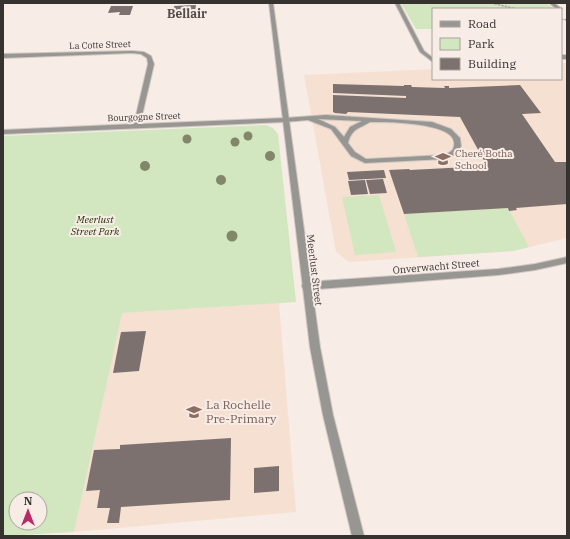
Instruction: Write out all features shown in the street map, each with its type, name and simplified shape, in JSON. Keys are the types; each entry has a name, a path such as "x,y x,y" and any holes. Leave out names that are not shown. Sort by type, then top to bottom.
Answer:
{"street":[{"name":"Meerlust Street","path":"271,3 306,286 320,376 358,536"},
{"path":"397,3 422,52 432,59"},
{"name":"La Cotte Street","path":"3,56 132,52 145,54 151,61 136,126"},
{"name":"Bourgogne Street","path":"3,132 310,119 326,117 438,125 454,134 457,138 458,146 454,153 445,157 370,162 356,157 345,143"},
{"path":"310,119 333,128 345,143"},
{"path":"345,143 347,135 354,127 365,122 378,120"},
{"name":"Onverwacht Street","path":"306,286 498,272 535,267 567,260"}],"path":[{"path":"491,3 512,8"}],"shaded area":[{"name":"Cheré Botha School","path":"562,63 567,63 567,238 513,251 349,262 336,252 304,75 432,69 432,80 562,80"},
{"name":"La Rochelle Pre-Primary","path":"279,303 296,512 74,532 121,313"}],"green space":[{"path":"401,3 546,3 554,8 432,8 432,29 416,29"},
{"name":"Meerlust Street Park","path":"266,125 273,128 278,134 296,302 122,313 74,532 3,536 3,136"},
{"path":"379,195 396,252 355,255 342,197"},
{"path":"508,208 529,247 513,251 418,257 404,214"}],"building":[{"path":"196,5 195,11 173,12 174,6"},
{"path":"111,6 133,6 130,15 119,15 120,12 108,13"},
{"path":"333,84 411,85 412,87 445,88 444,86 449,86 449,88 520,85 541,113 522,114 555,162 567,162 567,204 516,208 517,210 509,211 508,208 404,214 389,170 487,166 460,117 348,112 346,114 335,113 333,112 333,95 406,98 406,96 333,93"},
{"path":"384,170 386,178 349,180 347,172"},
{"path":"383,179 387,193 370,194 366,180"},
{"path":"365,180 368,194 351,195 348,181"},
{"path":"146,331 139,371 113,373 121,332"},
{"path":"231,438 230,500 121,507 119,523 107,523 110,508 97,508 100,490 86,491 94,450 120,449 120,445"},
{"path":"279,466 279,491 254,493 254,468"}],"place":[{"name":"Cheré Botha School","path":"443,159"},
{"name":"La Rochelle Pre-Primary","path":"194,412"}],"district":[{"name":"Bellair","path":"187,14"}]}
